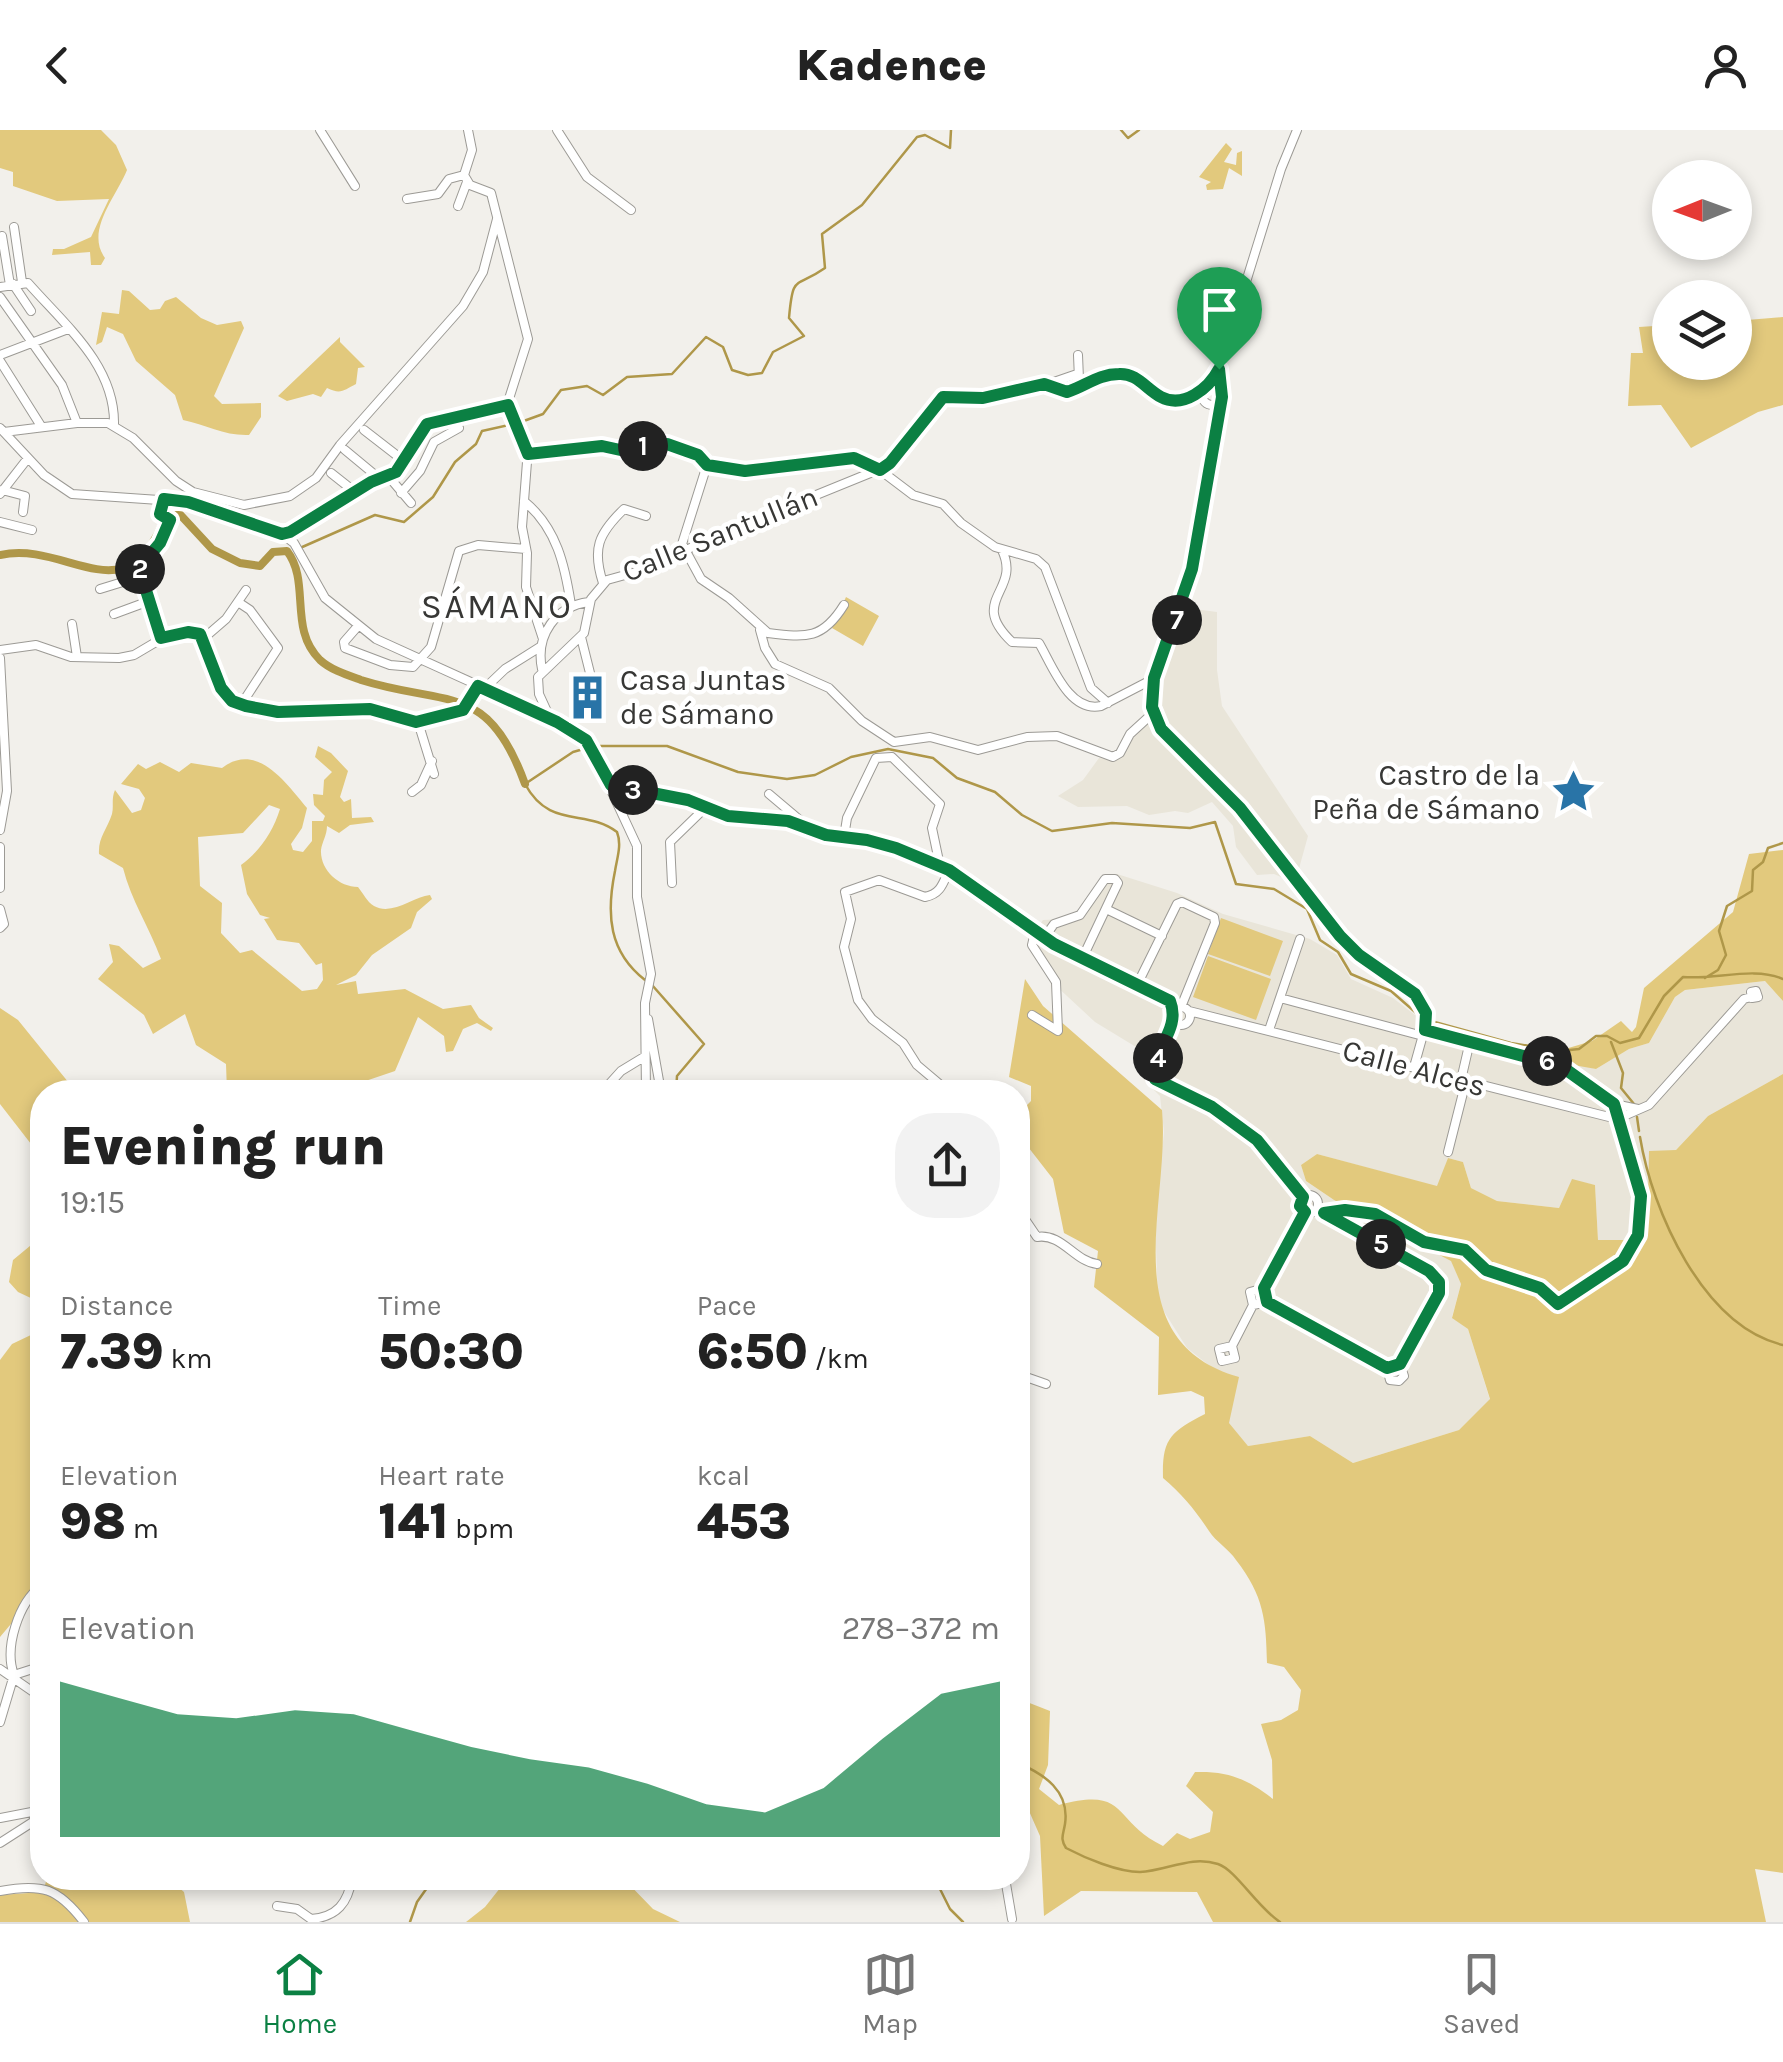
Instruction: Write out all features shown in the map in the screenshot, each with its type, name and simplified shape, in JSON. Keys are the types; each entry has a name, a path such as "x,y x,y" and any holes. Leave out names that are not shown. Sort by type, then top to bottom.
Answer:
{"street":[{"path":"320,130 356,186"},
{"path":"556,130 587,177 631,210"},
{"path":"1217,424 1206,395 1219,369 1277,180 1297,130"},
{"path":"458,206 472,150 471,131"},
{"path":"407,198 434,195 449,179 466,179 491,193 512,267 528,340 508,405 528,454 522,527 526,599 541,643 538,688 550,718"},
{"path":"2,430 76,423 114,424 193,492 244,505 290,496 316,478 340,445 467,301 482,272 497,218"},
{"path":"11,284 14,227"},
{"path":"2,236 11,284 31,311"},
{"path":"11,284 28,283 68,329 108,384 114,424"},
{"path":"0,297 64,388 76,423"},
{"path":"41,426 0,358 68,329"},
{"path":"1078,355 1079,379 1090,379"},
{"path":"1219,369 1217,424 1187,590 1154,678 1154,713 1172,742 1240,808 1340,936 1359,955 1415,994 1426,1013 1414,1068"},
{"path":"1048,384 1077,374"},
{"name":"Calle Santullán","path":"581,637 587,627 590,602 603,583 647,569 684,550 880,470 943,397 983,398 1048,384 1067,392 1090,379 1126,374 1162,398 1206,395"},
{"path":"1206,395 1221,395"},
{"path":"1206,395 1221,395"},
{"path":"282,534 385,478 404,460 420,430 453,416 508,405"},
{"path":"401,493 420,470 434,442 459,428 453,416"},
{"path":"2,430 51,481 72,494 188,502 282,534 296,547 324,598 358,626 419,661 550,718 592,747 637,846 637,897 649,983 644,1010 645,1080"},
{"path":"364,430 404,460"},
{"path":"528,454 602,446 625,451 648,444 676,446 698,455 707,465 757,471 854,458 880,470 913,495 943,504 971,532 1002,549 1036,559 1045,567 1086,677 1108,704"},
{"path":"344,450 385,478 411,503"},
{"path":"22,512 26,496 1,492 28,458"},
{"path":"707,465 684,535 684,550 700,579 729,598 760,630 764,648 775,664 829,688 893,749 940,804 932,828 945,868 944,886 925,897 879,880 845,892 851,920 844,947 864,1008 937,1080"},
{"path":"331,473 355,492"},
{"path":"100,589 126,581 160,543 164,499"},
{"path":"524,502 545,524 562,554 571,605"},
{"path":"603,583 594,557 602,537 624,509 646,516"},
{"path":"0,522 32,530"},
{"path":"358,626 344,642 345,648 407,668 431,647 459,551 478,546 526,548"},
{"path":"1002,549 1010,569 991,606 996,626 1012,642 1039,643 1059,680 1082,704 1092,708 1108,704 1154,678"},
{"path":"139,568 161,638"},
{"path":"204,638 226,619 246,590"},
{"path":"114,614 152,600"},
{"path":"238,602 250,610 278,648 242,705"},
{"path":"204,638 221,688 232,701 242,705 278,712 370,709 418,722 466,706 481,688 541,643 559,612 590,602"},
{"path":"760,630 818,634 831,627 844,604"},
{"path":"72,624 77,657"},
{"path":"0,650 36,645 77,657 127,658 161,638 188,632 204,638"},
{"path":"542,670 581,637 599,708"},
{"path":"0,658 6,791 0,830"},
{"path":"844,837 848,818 876,758 893,749 930,736 978,750 1026,737 1057,736 1113,757 1120,753 1130,734 1154,713"},
{"path":"418,722 434,774"},
{"path":"412,792 432,761"},
{"path":"611,785 687,800 728,816 788,821 816,832 880,842 945,868 1040,935 1182,1008"},
{"path":"769,794 791,816 816,832"},
{"path":"672,883 670,842 706,808"},
{"path":"0,847 0,888"},
{"path":"1032,1015 1058,1031 1056,982 1032,945 1054,924 1080,915 1105,879 1115,879 1118,883 1082,958"},
{"path":"1137,985 1179,902 1215,920 1177,1024 1154,1066 1158,1082 1196,1098 1247,1132 1303,1197 1315,1197 1321,1211 1429,1271 1439,1282 1439,1293 1400,1364 1387,1368 1267,1302 1254,1305"},
{"path":"0,909 4,924 0,928"},
{"path":"1106,909 1162,936"},
{"path":"1268,1030 1300,939"},
{"path":"1626,1135 1639,1110 1696,1056 1744,999 1752,997"},
{"path":"1280,998 1425,1030 1561,1066 1614,1104 1639,1110"},
{"path":"1177,1024 1182,1008"},
{"name":"Calle Alces","path":"1182,1008 1621,1118"},
{"path":"644,1010 659,1080"},
{"path":"1448,1152 1470,1041"},
{"path":"613,1080 644,1058"},
{"path":"1305,1212 1345,1210 1375,1214 1424,1242 1465,1250 1486,1270 1540,1288 1554,1302 1563,1302 1623,1261 1638,1235 1641,1196 1614,1104"},
{"path":"1621,1118 1639,1110"},
{"path":"1303,1197 1300,1206 1305,1212"},
{"path":"1267,1302 1264,1288 1305,1212"},
{"path":"1030,1228 1036,1237 1046,1236 1060,1242 1083,1261 1096,1264"},
{"path":"1232,1346 1254,1305 1250,1292 1264,1288"},
{"path":"1387,1368 1388,1378 1399,1381 1404,1374 1400,1364"},
{"path":"1030,1378 1046,1384"},
{"path":"0,1722 14,1675 8,1652 30,1600"},
{"path":"0,1669 30,1688"},
{"path":"14,1675 30,1670"},
{"path":"0,1818 30,1814"},
{"path":"0,1843 30,1822"},
{"path":"0,1891 30,1890"},
{"path":"52,1890 64,1898 84,1922"},
{"path":"277,1906 298,1909 311,1919 329,1916 348,1898 350,1890"},
{"path":"1007,1890 1012,1919"}],"shaded area":[{"path":"0,130 101,130 116,145 127,170 100,225 98,237 105,258 101,265 91,265 90,252 52,255 53,249 64,249 91,237 109,199 57,201 13,186 13,172 0,168"},
{"path":"1226,143 1232,149 1224,162 1236,165 1237,153 1242,151 1242,176 1229,168 1223,189 1207,190 1206,185 1211,182 1199,177"},
{"path":"122,290 129,291 150,310 160,309 165,301 176,297 201,318 217,325 241,321 244,328 214,396 222,404 261,403 261,417 249,435 183,420 175,395 136,361 123,334 107,327 102,342 96,345 102,312 119,314"},
{"path":"1783,317 1783,405 1758,412 1691,448 1661,405 1628,406 1631,353 1643,353 1639,327 1652,326 1652,380 1752,380 1752,320"},
{"path":"340,337 340,342 365,367 358,368 356,384 339,391 327,388 321,397 313,394 287,401 278,396"},
{"path":"846,597 879,616 863,646 832,628"},
{"path":"1179,607 1217,612 1217,670 1222,706 1308,836 1295,883 1274,874 1257,875 1236,847 1233,826 1212,802 1188,813 1149,815 1127,806 1078,807 1058,796 1083,780 1099,758 1113,760 1147,716 1150,686"},
{"path":"318,746 348,771 340,797 344,802 351,799 352,818 371,817 374,822 350,825 339,833 327,826 321,850 327,870 344,884 358,887 369,902 381,908 423,896 430,895 432,899 417,912 411,928 372,955 356,975 336,985 356,981 358,994 405,989 443,1009 471,1005 479,1018 493,1028 491,1031 477,1023 463,1029 453,1051 446,1052 444,1036 418,1017 395,1071 368,1080 227,1080 226,1064 196,1045 185,1014 153,1034 144,1015 98,979 113,962 109,944 119,946 143,968 161,959 123,868 99,854 115,790 132,813 141,810 145,798 139,789 121,784 138,764 146,769 160,762 179,772 191,763 222,768 247,759 259,762 280,777 307,808 302,828 291,844 293,850 303,852 312,841 312,821 323,821 325,816 314,805 313,794 323,795 324,780 332,772 315,757","holes":["269,805 280,809 265,841 241,865 247,894 260,915 270,918 264,919 277,940 299,943 316,965 322,963 323,980 317,989 302,991 252,950 240,953 221,933 222,903 200,886 198,837 243,833"]},
{"path":"1783,850 1783,1001 1765,981 1685,990 1675,997 1649,1043 1629,1049 1596,1069 1562,1063 1555,1052 1592,1041 1621,1021 1632,1032 1644,988 1733,912 1749,854"},
{"path":"1117,874 1177,893 1223,914 1310,939 1337,955 1351,979 1393,998 1433,1029 1596,1069 1629,1049 1649,1043 1675,997 1685,990 1765,981 1783,1001 1783,1074 1708,1116 1676,1150 1648,1240 1598,1240 1595,1185 1572,1180 1559,1208 1497,1201 1471,1188 1463,1162 1448,1158 1438,1187 1317,1154 1301,1165 1306,1181 1334,1200 1451,1260 1461,1284 1452,1317 1468,1329 1490,1400 1459,1430 1353,1463 1310,1436 1248,1446 1228,1423 1215,1370 1187,1348 1158,1302 1155,1219 1164,1132 1160,1096 1147,1083 1141,1050 1095,1022 1053,983 1027,944 1043,920 1064,919 1081,908 1105,875"},
{"path":"1221,918 1283,941 1270,976 1208,954"},
{"path":"1208,956 1271,979 1256,1020 1193,997"},
{"path":"1025,979 1043,1006 1162,1110 1156,1264 1161,1301 1174,1333 1199,1359 1239,1377 1229,1423 1248,1446 1310,1436 1353,1463 1459,1430 1490,1399 1468,1329 1452,1318 1461,1284 1451,1261 1334,1200 1306,1181 1301,1165 1317,1154 1437,1186 1448,1158 1463,1162 1471,1188 1497,1201 1559,1208 1572,1179 1595,1185 1598,1240 1647,1240 1649,1151 1676,1150 1708,1116 1783,1074 1783,1873 1755,1869 1766,1922 1213,1922 1197,1892 1081,1891 1044,1916 1040,1836 1030,1813 1030,1703 1050,1711 1048,1765 1039,1789 1059,1805 1082,1800 1109,1803 1163,1846 1177,1833 1190,1839 1210,1832 1213,1812 1186,1786 1195,1772 1237,1778 1273,1799 1272,1760 1261,1724 1281,1720 1298,1710 1301,1690 1284,1667 1267,1663 1262,1609 1253,1585 1233,1556 1163,1478 1164,1454 1170,1438 1205,1414 1204,1397 1191,1391 1158,1395 1159,1337 1094,1287 1098,1251 1064,1233 1053,1179 1030,1149 1030,1080 1009,1077"},
{"path":"0,1008 18,1020 67,1080 30,1080 30,1143 0,1104"},
{"path":"30,1246 30,1298 9,1282 13,1260"},
{"path":"30,1335 30,1601 0,1637 0,1360 12,1344"},
{"path":"182,1890 190,1922 0,1922 0,1895"},
{"path":"498,1890 635,1890 653,1909 680,1922 466,1922"}],"waterway":[{"path":"521,422 543,414 561,390 587,386 603,395 627,377 672,374 706,337 723,347 732,370 748,375 762,373 773,352 804,336 789,318 792,294 797,284 825,268 822,234 862,205 917,137 925,135 950,148 951,130"},
{"path":"1121,130 1128,138 1139,130"},
{"path":"300,548 375,515 404,522 433,497 455,462 476,444 482,431 513,424"},
{"path":"0,555 25,553 115,570 133,563 150,546 166,515 175,509 212,549 240,563 260,566 273,552 287,551 298,577 305,634 320,660 361,680 441,698 480,713 511,751 525,784"},
{"path":"645,980 624,957 613,932 611,903 619,847 617,832 546,808 525,784 573,752 594,746 667,746 738,772 787,779 815,775 851,757 888,749 933,758 957,778 995,792 1022,815 1052,831 1112,823 1190,828 1215,822 1236,884 1274,889 1307,909 1320,940 1338,952 1351,974 1391,991 1423,1019"},
{"path":"1705,978 1718,970 1726,955 1719,931 1727,906 1752,891 1753,870 1763,862 1768,848 1783,843"},
{"path":"1431,1021 1511,1043 1561,1051 1579,1049 1596,1036 1607,1036 1620,1043 1639,1038 1664,996 1683,977 1747,973 1783,979"},
{"path":"652,985 704,1044 677,1080"},
{"path":"1611,1042 1623,1073 1621,1088 1634,1104"},
{"path":"1637,1117 1639,1131"},
{"path":"1640,1137 1656,1198 1686,1262 1729,1315 1754,1334 1783,1345"},
{"path":"1030,1769 1046,1778 1059,1793 1065,1812 1066,1848 1102,1864 1140,1872 1188,1862 1218,1864 1280,1922"},
{"path":"410,1922 426,1890"},
{"path":"940,1890 950,1909 963,1922"}],"place":[{"name":"Casa Juntas de Sámano","path":"587,697"},
{"name":"Castro de la Peña de Sámano","path":"1573,792"}],"district":[{"name":"SÁMANO","path":"497,606"}],"route":[{"path":"1219,369 1222,397 1197,544 1187,590 1151,696 1161,729 1216,780 1340,936 1359,955 1415,994 1426,1013 1425,1030 1561,1066 1614,1104 1641,1196 1642,1220 1630,1253 1558,1304 1540,1288 1486,1270 1465,1250 1424,1242 1375,1214 1345,1210 1324,1213 1429,1271 1439,1282 1439,1293 1400,1364 1387,1368 1267,1302 1264,1288 1305,1212 1300,1206 1303,1197 1272,1156 1237,1124 1196,1098 1155,1079 1154,1066 1174,1022 1170,1001 1054,944 949,870 896,848 854,837 826,835 788,821 728,816 688,800 611,785 586,740 557,722 478,686 463,710 423,722 370,709 278,712 232,701 216,678 205,638 188,632 161,638 139,568 160,543 170,520 160,514 164,499 188,502 282,534 290,532 371,482 396,472 427,424 470,411 508,405 528,454 602,446 625,451 648,444 667,444 698,455 707,465 745,471 854,458 880,470 943,397 983,398 1044,384 1067,392 1094,378 1121,374 1134,377 1162,398 1174,400 1202,392 1219,369"}]}
